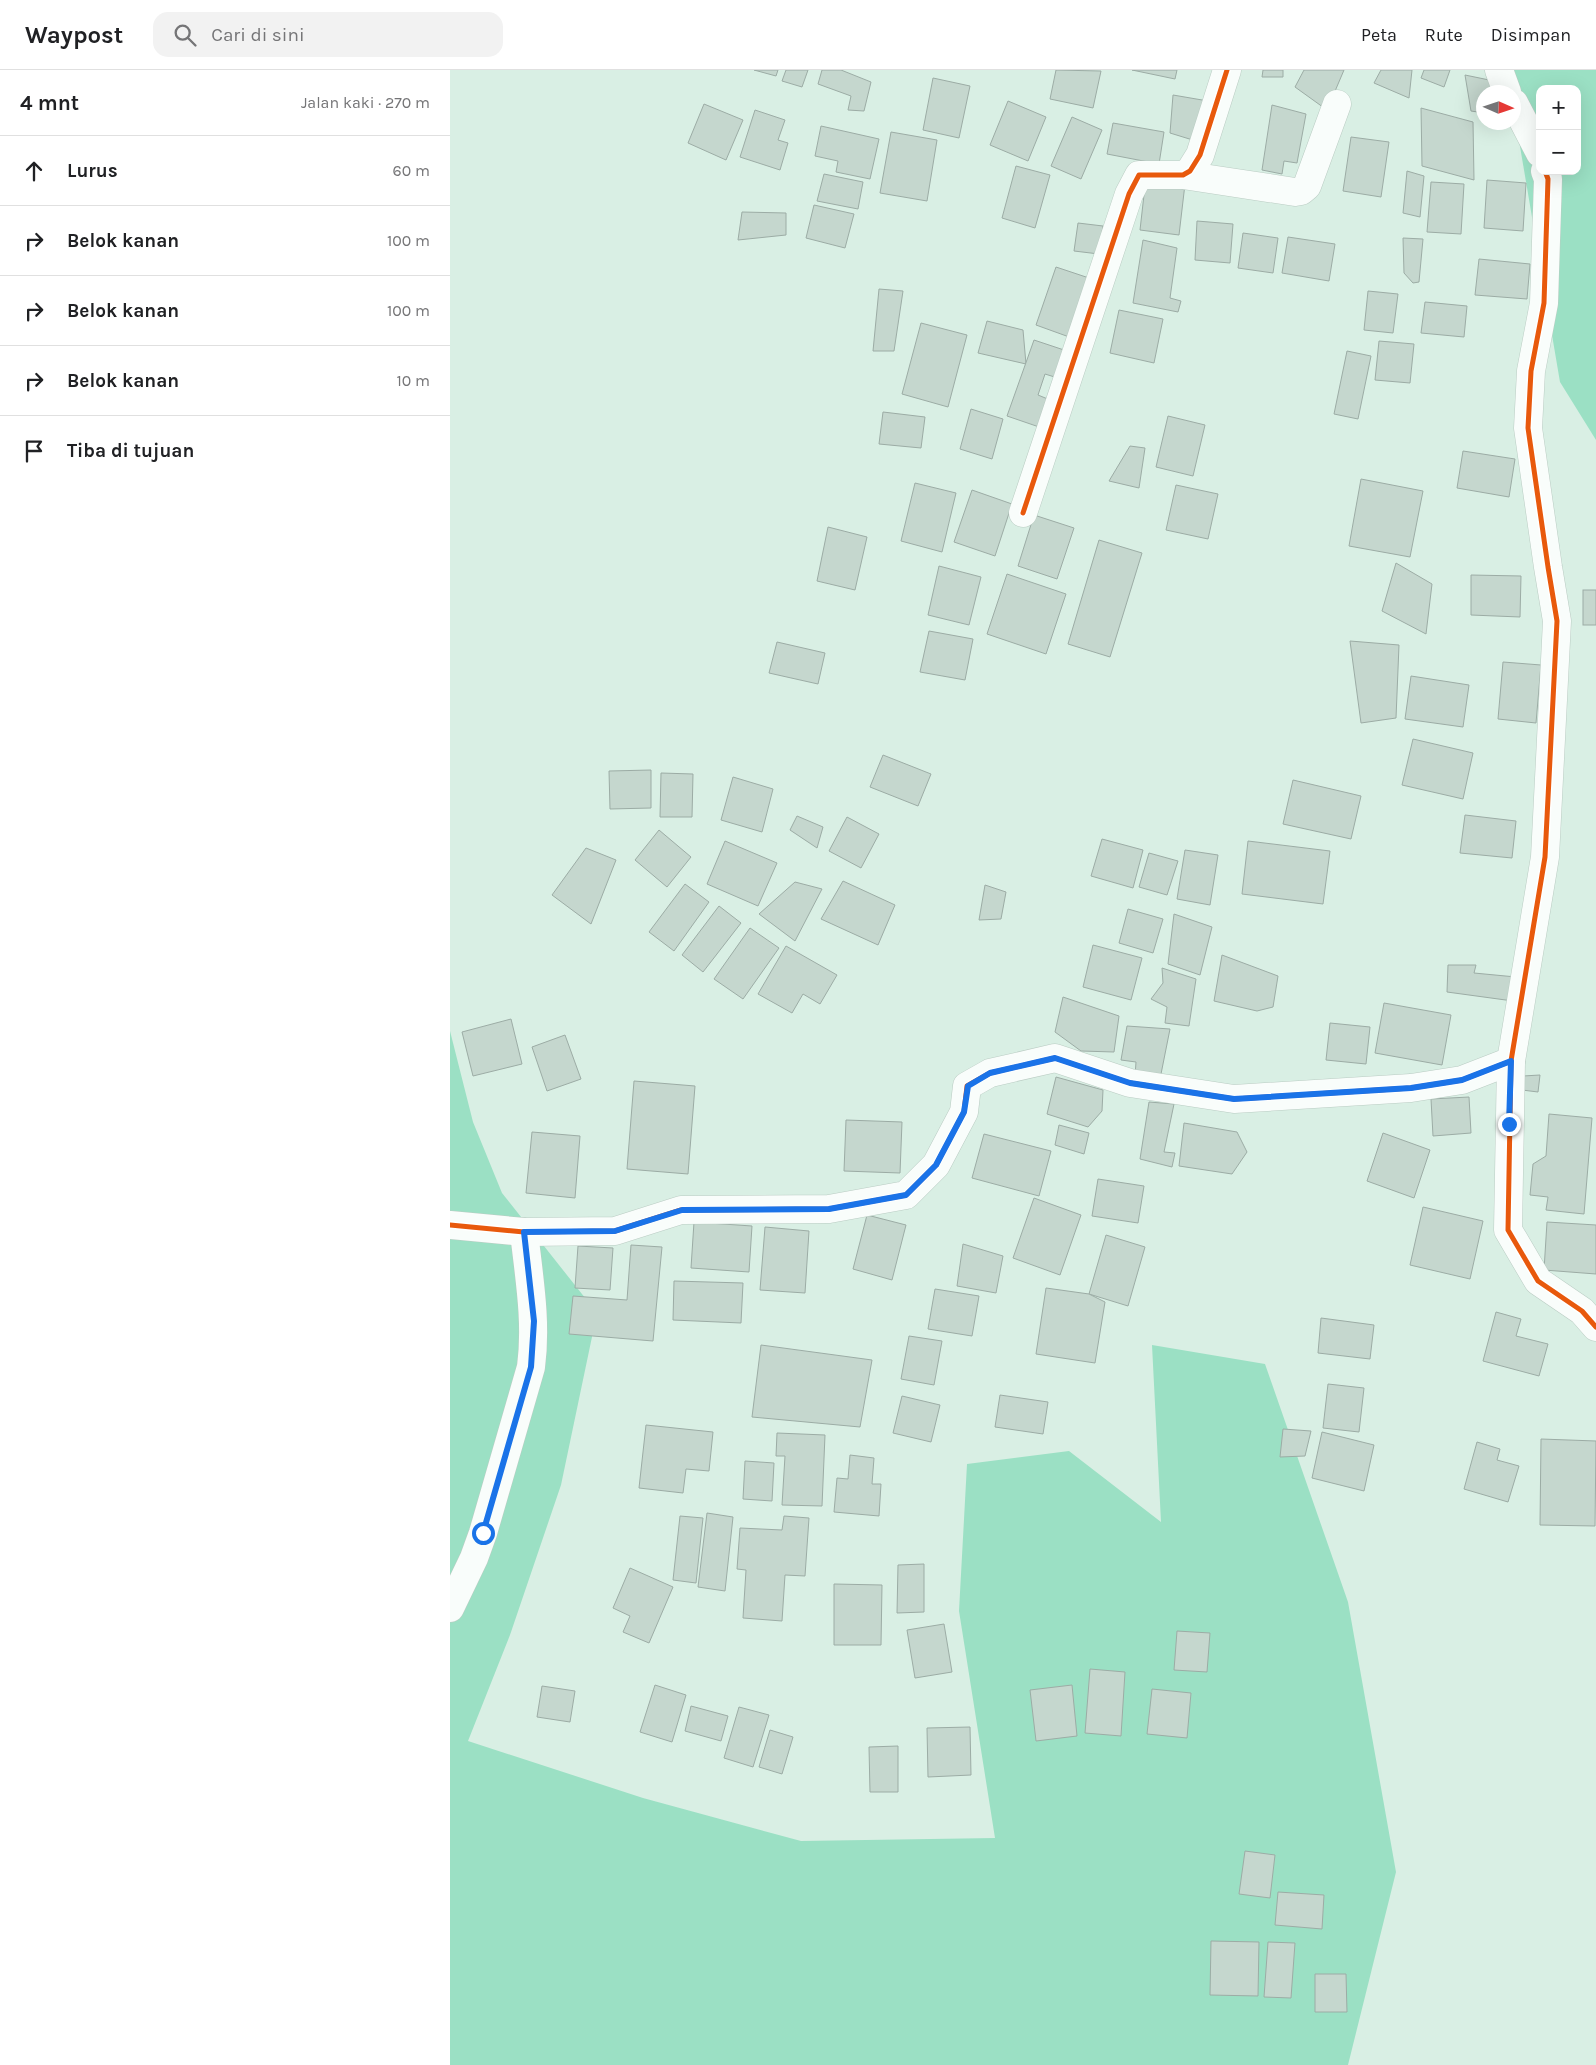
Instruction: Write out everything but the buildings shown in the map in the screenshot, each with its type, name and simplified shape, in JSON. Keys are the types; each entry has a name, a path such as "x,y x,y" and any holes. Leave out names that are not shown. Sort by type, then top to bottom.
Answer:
{"street":[{"path":"1183,175 1190,171 1200,155 1227,70"},
{"path":"1499,70 1505,85"},
{"path":"1023,513 1129,194 1140,175 1183,175 1301,192 1307,186 1337,104"},
{"path":"1521,116 1536,145"},
{"path":"1546,175 1548,179 1544,303 1531,370 1528,428 1548,567 1558,620 1545,857 1511,1061 1508,1230 1538,1281 1582,1311 1596,1328"},
{"path":"450,1225 524,1232 615,1231 682,1210 829,1209 906,1195 936,1165 964,1112 968,1086 990,1073 1055,1058 1130,1083 1234,1099 1411,1088 1462,1080 1511,1061"},
{"path":"450,1608 474,1558 483,1533 531,1367 534,1321 524,1232"}],"green space":[{"path":"1507,70 1596,70 1596,440 1560,382 1517,130 1521,130 1521,85 1510,85"},
{"path":"450,1031 473,1122 502,1193 597,1313 561,1485 510,1635 468,1741 643,1798 801,1841 995,1838 959,1611 967,1464 1069,1451 1161,1522 1152,1345 1265,1364 1348,1602 1396,1872 1348,2065 450,2065"}],"cycle path":[{"path":"1023,513 1129,194 1139,175 1183,175 1190,171 1200,155 1227,70"},
{"path":"1546,175 1548,179 1544,303 1531,371 1528,428 1557,621 1545,857 1511,1061 1508,1230 1538,1281 1582,1311 1596,1327"},
{"path":"450,1225 524,1232 615,1231 681,1210 829,1209 906,1195 936,1165 964,1112 967,1086 990,1073 1055,1058 1130,1083 1234,1099 1411,1088 1462,1080 1511,1061"}],"route":[{"path":"483,1533 531,1367 534,1321 524,1232 615,1231 682,1210 829,1209 906,1195 936,1165 964,1112 968,1086 990,1073 1055,1058 1130,1083 1234,1099 1411,1088 1462,1080 1511,1061 1509,1124"}]}
